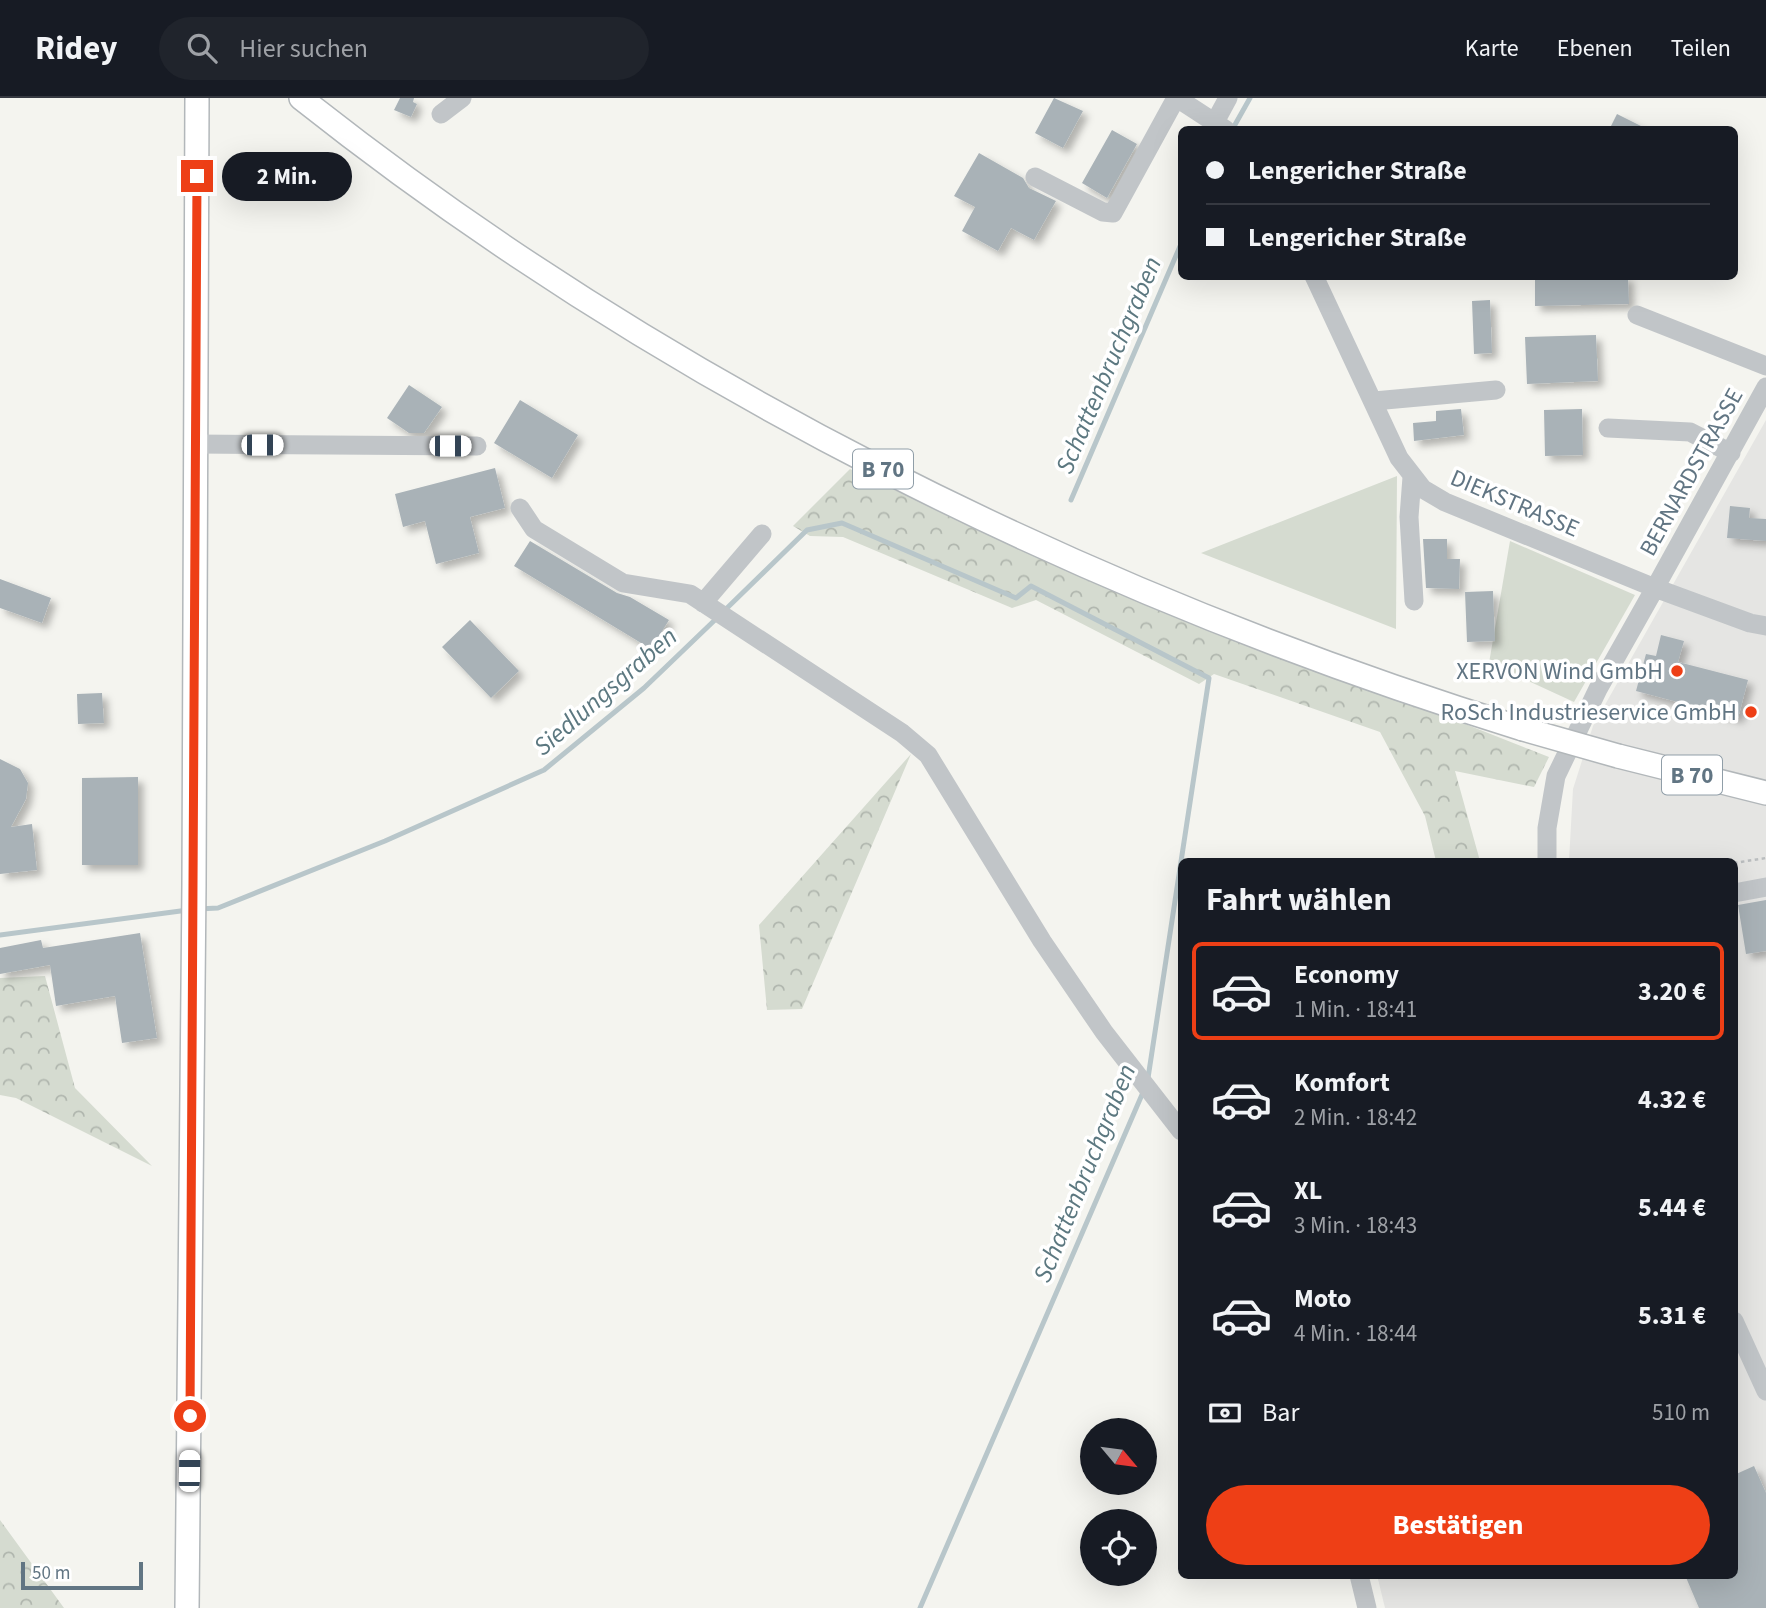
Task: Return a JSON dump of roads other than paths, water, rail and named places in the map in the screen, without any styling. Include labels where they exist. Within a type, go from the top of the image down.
[{"type":"main road","points":[[187,1608],[194,885],[197,98]]},
{"type":"main road","name":"B 70","points":[[301,98],[361,145],[583,297],[759,404],[904,480],[1080,564],[1261,640],[1438,703],[1618,756],[1766,793]]},
{"type":"street","points":[[441,114],[462,98]]},
{"type":"street","points":[[1035,177],[1103,212],[1113,213],[1176,98],[1222,126],[1228,98]]},
{"type":"street","name":"DIEKSTRASSE","points":[[1316,280],[1399,458],[1423,489],[1445,502],[1655,588]]},
{"type":"street","points":[[1637,315],[1766,366]]},
{"type":"street","name":"BERNARDSTRASSE","points":[[1766,387],[1655,588],[1737,619],[1766,626]]},
{"type":"street","points":[[1374,401],[1496,390]]},
{"type":"street","points":[[1608,428],[1690,432],[1731,453]]},
{"type":"street","points":[[195,444],[477,446]]},
{"type":"street","points":[[1412,477],[1409,517],[1414,601]]},
{"type":"street","points":[[520,508],[534,529],[623,583],[691,594],[902,733],[928,755],[1042,941],[1152,1096],[1178,1127]]},
{"type":"street","points":[[712,609],[762,534]]},
{"type":"street","points":[[1548,858],[1547,828],[1556,776],[1598,689],[1655,588]]},
{"type":"street","points":[[1738,892],[1766,887]]},
{"type":"street","points":[[1738,1329],[1764,1383]]},
{"type":"street","points":[[1360,1579],[1367,1608]]},
{"type":"waterway","name":"Schattenbruchgraben","points":[[1234,126],[1250,98]]},
{"type":"waterway","name":"Schattenbruchgraben","points":[[1071,500],[1178,251]]},
{"type":"waterway","name":"Schattenbruchgraben","points":[[725,610],[807,530],[842,523],[1016,598],[1031,586],[1209,678],[1182,858]]},
{"type":"waterway","name":"Siedlungsgraben","points":[[198,909],[218,908],[385,841],[544,770],[644,688],[718,617]]},
{"type":"waterway","name":"Schattenbruchgraben","points":[[1148,1078],[1178,881]]},
{"type":"waterway","name":"Siedlungsgraben","points":[[0,935],[188,910]]},
{"type":"waterway","name":"Schattenbruchgraben","points":[[920,1608],[1144,1090]]},
{"type":"place","name":"XERVON Wind GmbH","points":[[1677,671]]},
{"type":"place","name":"RoSch Industrieservice GmbH","points":[[1751,712]]}]
